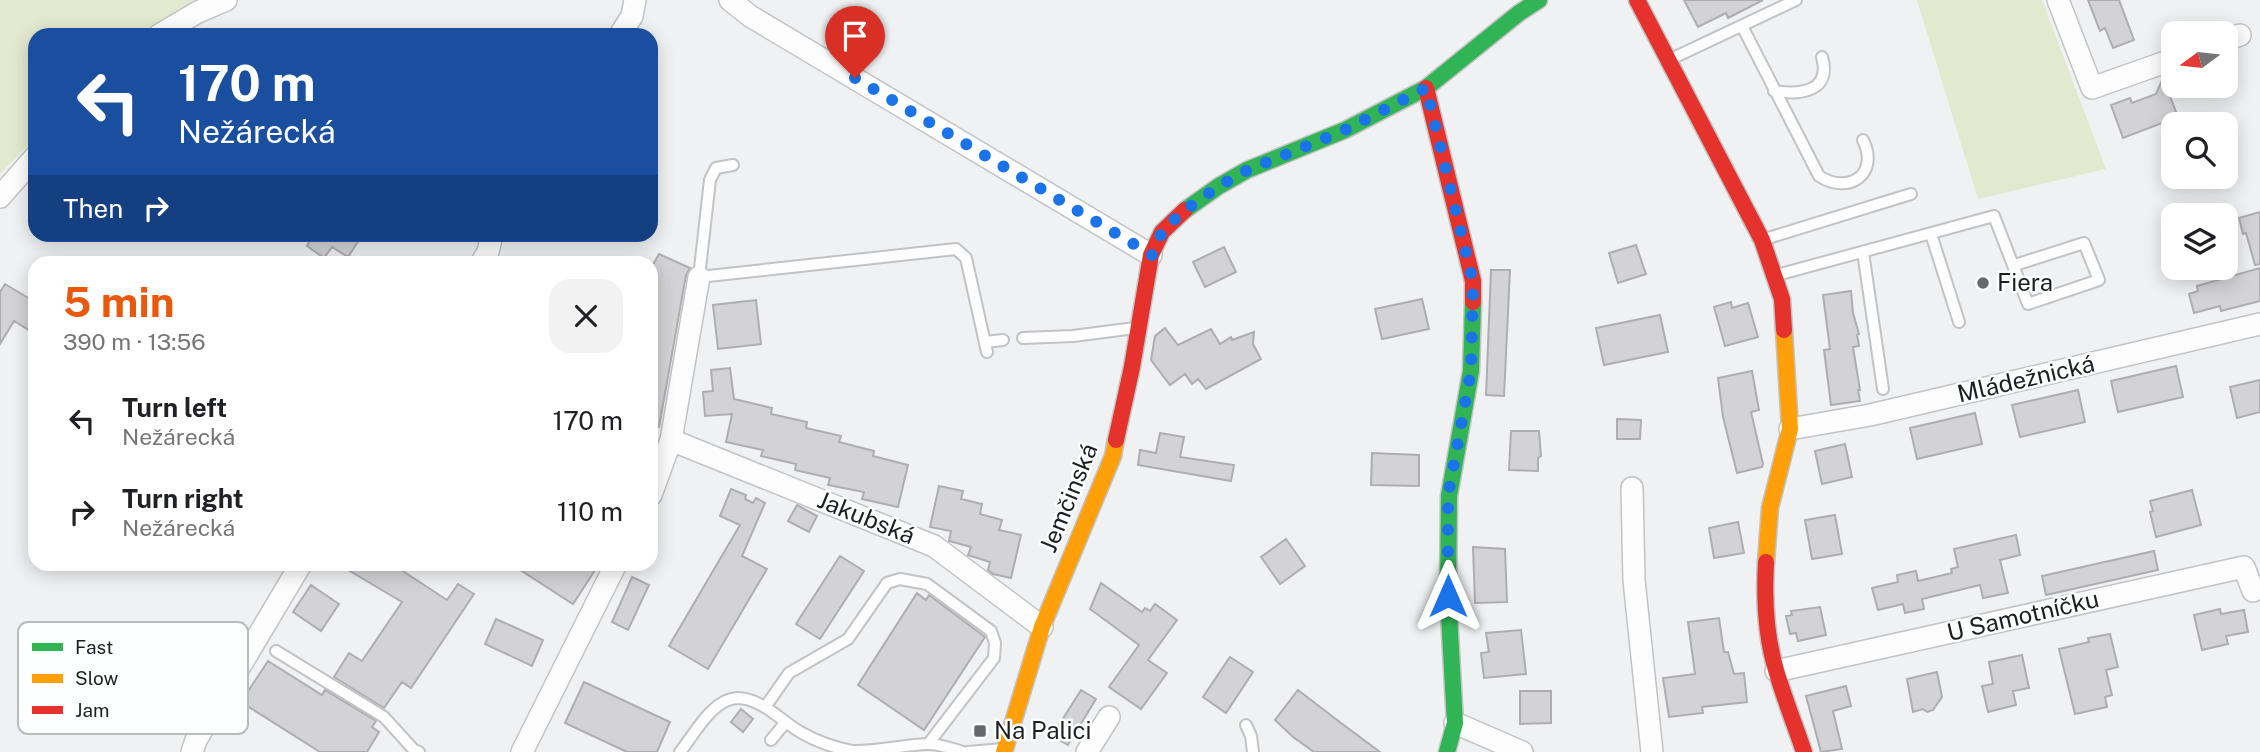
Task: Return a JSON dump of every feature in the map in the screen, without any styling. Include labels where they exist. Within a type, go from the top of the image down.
[{"type":"street","points":[[171,28],[226,0]]},
{"type":"street","points":[[730,0],[750,16],[1152,255]]},
{"type":"street","name":"Jemčinská","points":[[1005,751],[1042,627],[1112,456],[1132,367],[1152,255],[1162,232],[1181,213],[1219,186],[1248,170],[1345,130],[1426,88],[1539,0]]},
{"type":"street","points":[[1637,0],[1762,240],[1782,299],[1790,429],[1770,508],[1765,580],[1771,650],[1804,752]]},
{"type":"street","points":[[2059,0],[2092,88],[2161,64]]},
{"type":"street","points":[[624,28],[639,1]]},
{"type":"street","points":[[1426,88],[1473,282],[1471,371],[1448,496],[1448,596],[1455,723],[1447,752]]},
{"type":"street","points":[[0,197],[28,166]]},
{"type":"street","points":[[658,476],[671,440],[699,277]]},
{"type":"street","name":"Mládežnická","points":[[1790,429],[1870,415],[2260,324]]},
{"type":"street","name":"Jakubská","points":[[671,440],[934,545],[1042,627]]},
{"type":"street","points":[[1632,488],[1634,580],[1652,752]]},
{"type":"street","name":"U Samotníčku","points":[[1776,671],[2244,567],[2253,591]]},
{"type":"street","points":[[248,653],[297,571]]},
{"type":"street","points":[[522,752],[612,571]]},
{"type":"street","points":[[1087,752],[1109,718]]},
{"type":"street","points":[[1455,723],[1522,752]]},
{"type":"street","points":[[191,752],[200,734]]},
{"type":"lane","points":[[1669,60],[1796,0]]},
{"type":"lane","points":[[1742,26],[1819,176],[1829,183],[1838,184],[1862,175],[1869,166],[1869,155],[1863,140]]},
{"type":"lane","points":[[1774,91],[1795,93],[1816,87],[1823,79],[1825,68],[1822,57]]},
{"type":"lane","points":[[733,165],[716,168],[710,180],[699,277],[956,249],[966,258],[986,347],[1003,340]]},
{"type":"lane","points":[[1762,240],[1911,194]]},
{"type":"lane","points":[[1774,276],[1994,216],[2028,304],[2099,280],[2084,243],[2015,265]]},
{"type":"lane","points":[[1931,234],[1959,322]]},
{"type":"lane","points":[[1863,252],[1883,389]]},
{"type":"lane","points":[[1023,338],[1073,336],[1138,328]]},
{"type":"lane","points":[[766,706],[789,673],[848,639],[887,583],[900,579],[927,584],[991,631],[995,643],[993,658],[929,743]]},
{"type":"lane","points":[[276,651],[384,717],[413,751]]},
{"type":"lane","points":[[680,752],[713,710],[737,698],[766,706],[785,723],[805,735],[854,752],[876,752],[929,743],[965,752],[1005,751]]},
{"type":"lane","points":[[771,740],[785,723]]},
{"type":"lane","points":[[1246,725],[1253,752]]},
{"type":"green space","points":[[0,0],[195,0],[160,28],[28,28],[28,145],[0,174]]},
{"type":"green space","points":[[1917,0],[2042,0],[2106,169],[1978,199]]},
{"type":"building","points":[[1684,0],[1763,0],[1728,18],[1726,13],[1698,27]]},
{"type":"building","points":[[2088,0],[2119,0],[2134,40],[2113,48],[2105,28],[2100,31]]},
{"type":"building","points":[[2161,83],[2161,98],[2171,98],[2176,112],[2161,112],[2161,123],[2123,138],[2111,105],[2130,98],[2132,103],[2156,94]]},
{"type":"building","points":[[2260,212],[2260,264],[2255,265],[2239,218]]},
{"type":"building","points":[[309,242],[358,242],[349,256],[332,247],[325,256],[321,256],[307,246]]},
{"type":"building","points":[[1636,245],[1646,274],[1618,283],[1609,253]]},
{"type":"building","points":[[1224,247],[1236,272],[1205,287],[1193,262]]},
{"type":"building","points":[[659,254],[690,268],[686,275],[659,427],[658,427]]},
{"type":"building","points":[[2260,268],[2260,301],[2221,311],[2220,306],[2194,313],[2189,294],[2198,291],[2197,286],[2218,280],[2238,280],[2238,274]]},
{"type":"building","points":[[1491,270],[1510,270],[1504,396],[1486,395]]},
{"type":"building","points":[[5,284],[28,298],[28,330],[14,321],[0,344],[0,292]]},
{"type":"building","points":[[1851,291],[1859,334],[1859,346],[1853,347],[1860,401],[1831,405],[1824,350],[1830,349],[1823,295]]},
{"type":"building","points":[[1422,299],[1429,329],[1382,339],[1375,309]]},
{"type":"building","points":[[756,300],[761,344],[718,349],[713,305]]},
{"type":"building","points":[[1731,302],[1732,308],[1748,303],[1758,337],[1725,346],[1714,307]]},
{"type":"building","points":[[1660,315],[1668,352],[1604,365],[1596,328]]},
{"type":"building","points":[[1165,328],[1178,345],[1211,329],[1220,344],[1231,337],[1232,340],[1254,332],[1253,344],[1261,359],[1206,389],[1198,379],[1192,384],[1185,374],[1170,385],[1151,360],[1155,336]]},
{"type":"building","points":[[2176,366],[2183,397],[2118,412],[2111,381]]},
{"type":"building","points":[[730,368],[734,399],[772,408],[771,414],[807,422],[806,428],[841,436],[839,442],[874,451],[873,456],[908,465],[898,507],[862,499],[864,492],[828,485],[830,478],[795,470],[796,464],[761,456],[763,450],[726,442],[732,414],[705,416],[703,392],[713,391],[711,370]]},
{"type":"building","points":[[1752,371],[1759,410],[1751,412],[1763,464],[1762,467],[1737,473],[1723,417],[1718,378]]},
{"type":"building","points":[[2260,380],[2260,412],[2237,418],[2230,387]]},
{"type":"building","points":[[2078,390],[2085,422],[2020,437],[2012,405]]},
{"type":"building","points":[[1975,413],[1982,444],[1917,459],[1910,428]]},
{"type":"building","points":[[1617,419],[1641,420],[1640,439],[1617,439]]},
{"type":"building","points":[[1511,431],[1539,431],[1541,456],[1538,458],[1538,471],[1509,470]]},
{"type":"building","points":[[1160,433],[1184,437],[1180,457],[1234,465],[1231,481],[1138,465],[1140,450],[1156,453]]},
{"type":"building","points":[[1845,444],[1852,477],[1822,484],[1815,451]]},
{"type":"building","points":[[1372,453],[1419,455],[1419,486],[1371,485]]},
{"type":"building","points":[[939,486],[963,491],[961,499],[982,504],[980,514],[1002,520],[999,530],[1021,535],[1011,578],[993,574],[988,570],[990,562],[968,555],[971,547],[949,541],[951,531],[930,527]]},
{"type":"building","points":[[731,489],[746,495],[745,499],[753,503],[756,498],[765,503],[742,556],[767,569],[708,669],[669,646],[740,525],[720,516]]},
{"type":"building","points":[[2192,490],[2201,525],[2156,537],[2150,501]]},
{"type":"building","points":[[797,505],[817,516],[809,532],[788,521]]},
{"type":"building","points":[[1835,515],[1842,554],[1812,559],[1805,520]]},
{"type":"building","points":[[1738,522],[1744,553],[1714,558],[1709,528]]},
{"type":"building","points":[[2016,535],[2020,555],[2000,560],[2008,593],[1983,598],[1980,585],[1922,599],[1924,609],[1905,613],[1903,604],[1878,610],[1872,588],[1898,582],[1897,575],[1916,571],[1918,581],[1952,573],[1951,569],[1958,567],[1954,549]]},
{"type":"building","points":[[1286,539],[1305,566],[1280,584],[1261,557]]},
{"type":"building","points":[[1473,547],[1505,549],[1507,602],[1475,603]]},
{"type":"building","points":[[2154,551],[2158,570],[2046,595],[2042,576]]},
{"type":"building","points":[[840,556],[864,571],[820,639],[796,624]]},
{"type":"building","points":[[350,571],[403,571],[447,600],[458,584],[474,594],[411,688],[402,682],[384,708],[334,677],[349,653],[362,661],[402,602]]},
{"type":"building","points":[[522,571],[594,571],[573,604]]},
{"type":"building","points":[[632,577],[649,585],[628,630],[612,622]]},
{"type":"building","points":[[1101,583],[1142,612],[1145,608],[1150,611],[1155,604],[1177,620],[1148,660],[1167,673],[1141,709],[1109,687],[1139,645],[1090,609]]},
{"type":"building","points":[[311,585],[339,604],[321,631],[293,612]]},
{"type":"building","points":[[917,593],[926,600],[929,595],[985,637],[924,730],[858,685]]},
{"type":"building","points":[[1820,607],[1826,635],[1798,641],[1796,633],[1790,634],[1786,616],[1792,615],[1791,611]]},
{"type":"building","points":[[2220,609],[2221,614],[2244,610],[2248,632],[2226,636],[2228,644],[2202,650],[2194,615]]},
{"type":"building","points":[[1719,618],[1724,652],[1728,652],[1734,674],[1744,673],[1747,702],[1702,707],[1703,713],[1669,717],[1663,678],[1695,674],[1688,622]]},
{"type":"building","points":[[496,619],[543,640],[532,666],[485,644]]},
{"type":"building","points":[[1521,630],[1526,674],[1484,678],[1481,653],[1489,652],[1486,633]]},
{"type":"building","points":[[2110,634],[2118,667],[2106,670],[2112,695],[2105,697],[2107,707],[2075,714],[2059,649],[2089,642],[2088,638]]},
{"type":"building","points":[[2022,655],[2029,688],[2013,691],[2016,705],[1988,712],[1982,686],[1993,684],[1989,662]]},
{"type":"building","points":[[1230,657],[1253,672],[1226,713],[1203,697]]},
{"type":"building","points":[[268,661],[322,695],[325,690],[376,721],[372,727],[379,732],[367,752],[320,752],[248,706],[248,691]]},
{"type":"building","points":[[1937,672],[1942,697],[1933,710],[1913,712],[1907,679]]},
{"type":"building","points":[[584,682],[670,722],[657,752],[627,752],[565,723]]},
{"type":"building","points":[[1846,686],[1851,706],[1833,711],[1842,749],[1821,752],[1806,696]]},
{"type":"building","points":[[1081,690],[1096,699],[1068,745],[1052,736]]},
{"type":"building","points":[[1298,690],[1380,752],[1314,752],[1293,737],[1275,720]]},
{"type":"building","points":[[1520,691],[1551,691],[1551,723],[1520,724]]},
{"type":"building","points":[[741,709],[753,719],[743,732],[731,722]]},
{"type":"traffic: fast","points":[[1185,210],[1247,170],[1345,130],[1426,88],[1539,0]]},
{"type":"traffic: fast","points":[[1447,752],[1455,723],[1448,596],[1449,496],[1471,371],[1473,302]]},
{"type":"traffic: slow","points":[[1766,562],[1770,508],[1790,429],[1784,330]]},
{"type":"traffic: slow","points":[[1004,752],[1042,627],[1113,456],[1116,440]]},
{"type":"traffic: jam","points":[[1637,0],[1762,240],[1782,299],[1784,330]]},
{"type":"traffic: jam","points":[[1426,88],[1473,281],[1473,302]]},
{"type":"traffic: jam","points":[[1116,440],[1132,367],[1151,255],[1162,232],[1185,210]]},
{"type":"traffic: jam","points":[[1766,562],[1770,644],[1779,680],[1804,752]]},
{"type":"place","name":"Fiera","points":[[1983,283]]},
{"type":"place","name":"Na Palici","points":[[980,731]]},
{"type":"route","points":[[855,78],[1152,255],[1162,232],[1181,213],[1219,186],[1248,170],[1345,130],[1426,88],[1473,282],[1471,371],[1448,496],[1448,596]]}]
